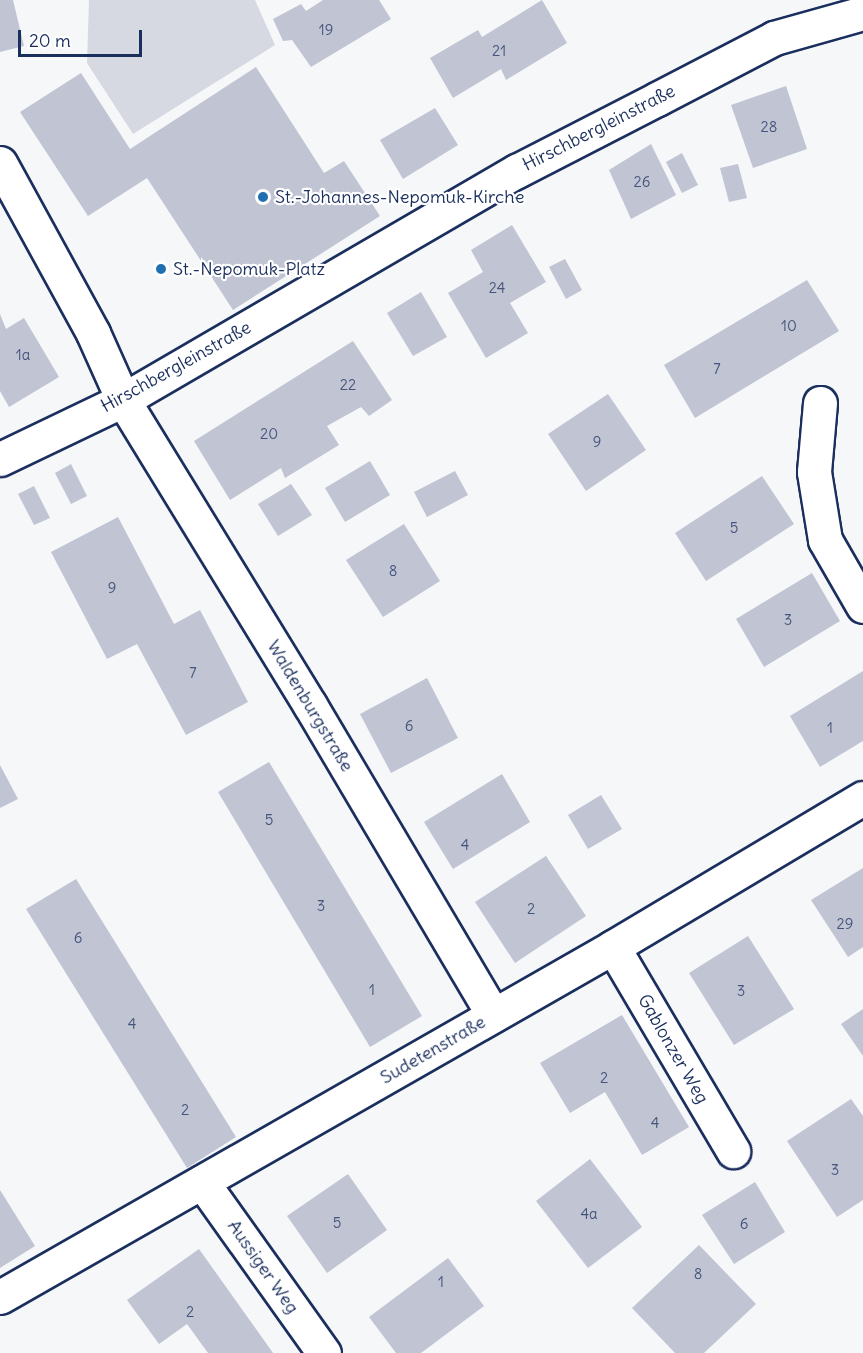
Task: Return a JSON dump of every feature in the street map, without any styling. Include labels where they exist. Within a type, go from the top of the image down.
[{"type":"street","name":"Hirschbergleinstraße","points":[[0,459],[123,400],[526,166],[774,38],[863,13]]},
{"type":"street","points":[[0,163],[93,333],[123,400]]},
{"type":"street","name":"Waldenburgstraße","points":[[123,400],[310,705],[493,1016]]},
{"type":"street","points":[[820,403],[814,472],[825,540],[863,606]]},
{"type":"street","name":"Sudetenstraße","points":[[0,1297],[614,947],[863,798]]},
{"type":"street","name":"Gablonzer Weg","points":[[614,947],[733,1151]]},
{"type":"street","name":"Aussiger Weg","points":[[202,1182],[324,1353]]},
{"type":"shaded area","points":[[89,0],[255,0],[275,45],[133,134],[87,63]]},
{"type":"building","points":[[0,0],[13,0],[24,46],[0,52]]},
{"type":"building","points":[[323,0],[379,0],[391,19],[311,67],[292,40],[283,41],[273,19],[301,4],[306,11]]},
{"type":"building","points":[[542,0],[567,43],[506,80],[501,69],[453,98],[430,58],[478,30],[482,37]]},
{"type":"building","name":"St.-Johannes-Nepomuk-Kirche","points":[[256,67],[324,173],[344,161],[380,216],[233,310],[147,178],[88,216],[20,112],[81,73],[130,149]]},
{"type":"building","points":[[786,86],[807,149],[753,168],[731,105]]},
{"type":"building","points":[[435,108],[458,145],[403,179],[380,140]]},
{"type":"building","points":[[651,144],[676,195],[631,219],[609,170]]},
{"type":"building","points":[[682,153],[698,185],[682,193],[666,162]]},
{"type":"building","points":[[738,164],[747,198],[729,202],[720,168]]},
{"type":"building","points":[[512,225],[546,282],[510,303],[528,333],[486,358],[448,293],[483,272],[471,250]]},
{"type":"building","points":[[565,259],[582,290],[566,299],[549,267]]},
{"type":"building","points":[[807,280],[839,331],[695,418],[664,365]]},
{"type":"building","points":[[421,292],[447,337],[413,356],[387,313]]},
{"type":"building","points":[[0,314],[6,329],[24,318],[59,377],[9,407],[0,391]]},
{"type":"building","points":[[353,341],[392,400],[369,416],[361,407],[327,426],[339,445],[285,478],[281,468],[230,500],[194,441]]},
{"type":"building","points":[[608,394],[646,450],[586,491],[548,434]]},
{"type":"building","points":[[370,461],[390,495],[345,522],[325,488]]},
{"type":"building","points":[[71,464],[87,496],[71,504],[55,473]]},
{"type":"building","points":[[455,471],[468,495],[427,517],[414,492]]},
{"type":"building","points":[[762,476],[794,524],[706,581],[675,533]]},
{"type":"building","points":[[291,484],[312,515],[278,536],[258,504]]},
{"type":"building","points":[[34,486],[50,518],[34,525],[18,494]]},
{"type":"building","points":[[118,517],[174,624],[200,610],[248,702],[186,735],[137,644],[107,659],[51,552]]},
{"type":"building","points":[[404,524],[440,581],[383,617],[346,560]]},
{"type":"building","points":[[812,573],[840,621],[764,667],[736,619]]},
{"type":"building","points":[[863,671],[863,741],[820,767],[790,716]]},
{"type":"building","points":[[427,678],[458,738],[391,773],[360,714]]},
{"type":"building","points":[[269,762],[422,1016],[370,1047],[218,792]]},
{"type":"building","points":[[0,765],[18,799],[0,808]]},
{"type":"building","points":[[502,774],[530,822],[453,869],[424,822]]},
{"type":"building","points":[[601,795],[622,829],[588,849],[568,815]]},
{"type":"building","points":[[546,856],[586,916],[515,963],[475,902]]},
{"type":"building","points":[[863,868],[863,947],[848,957],[811,900]]},
{"type":"building","points":[[76,879],[236,1137],[187,1168],[26,909]]},
{"type":"building","points":[[748,936],[794,1009],[734,1045],[689,973]]},
{"type":"building","points":[[863,1009],[863,1056],[841,1024]]},
{"type":"building","points":[[622,1015],[689,1127],[642,1155],[605,1092],[570,1113],[540,1063]]},
{"type":"building","points":[[851,1099],[863,1116],[863,1200],[837,1217],[787,1141]]},
{"type":"building","points":[[590,1159],[642,1227],[588,1268],[536,1201]]},
{"type":"building","points":[[348,1174],[387,1230],[327,1273],[287,1216]]},
{"type":"building","points":[[755,1182],[785,1232],[734,1264],[702,1215]]},
{"type":"building","points":[[0,1190],[35,1246],[0,1268]]},
{"type":"building","points":[[699,1245],[756,1304],[704,1353],[675,1353],[632,1308]]},
{"type":"building","points":[[199,1249],[273,1353],[208,1353],[187,1324],[159,1344],[127,1300]]},
{"type":"building","points":[[448,1258],[484,1306],[421,1353],[396,1353],[369,1317]]},
{"type":"place","name":"St.-Johannes-Nepomuk-Kirche","points":[[263,197]]},
{"type":"place","name":"St.-Nepomuk-Platz","points":[[161,269]]}]
